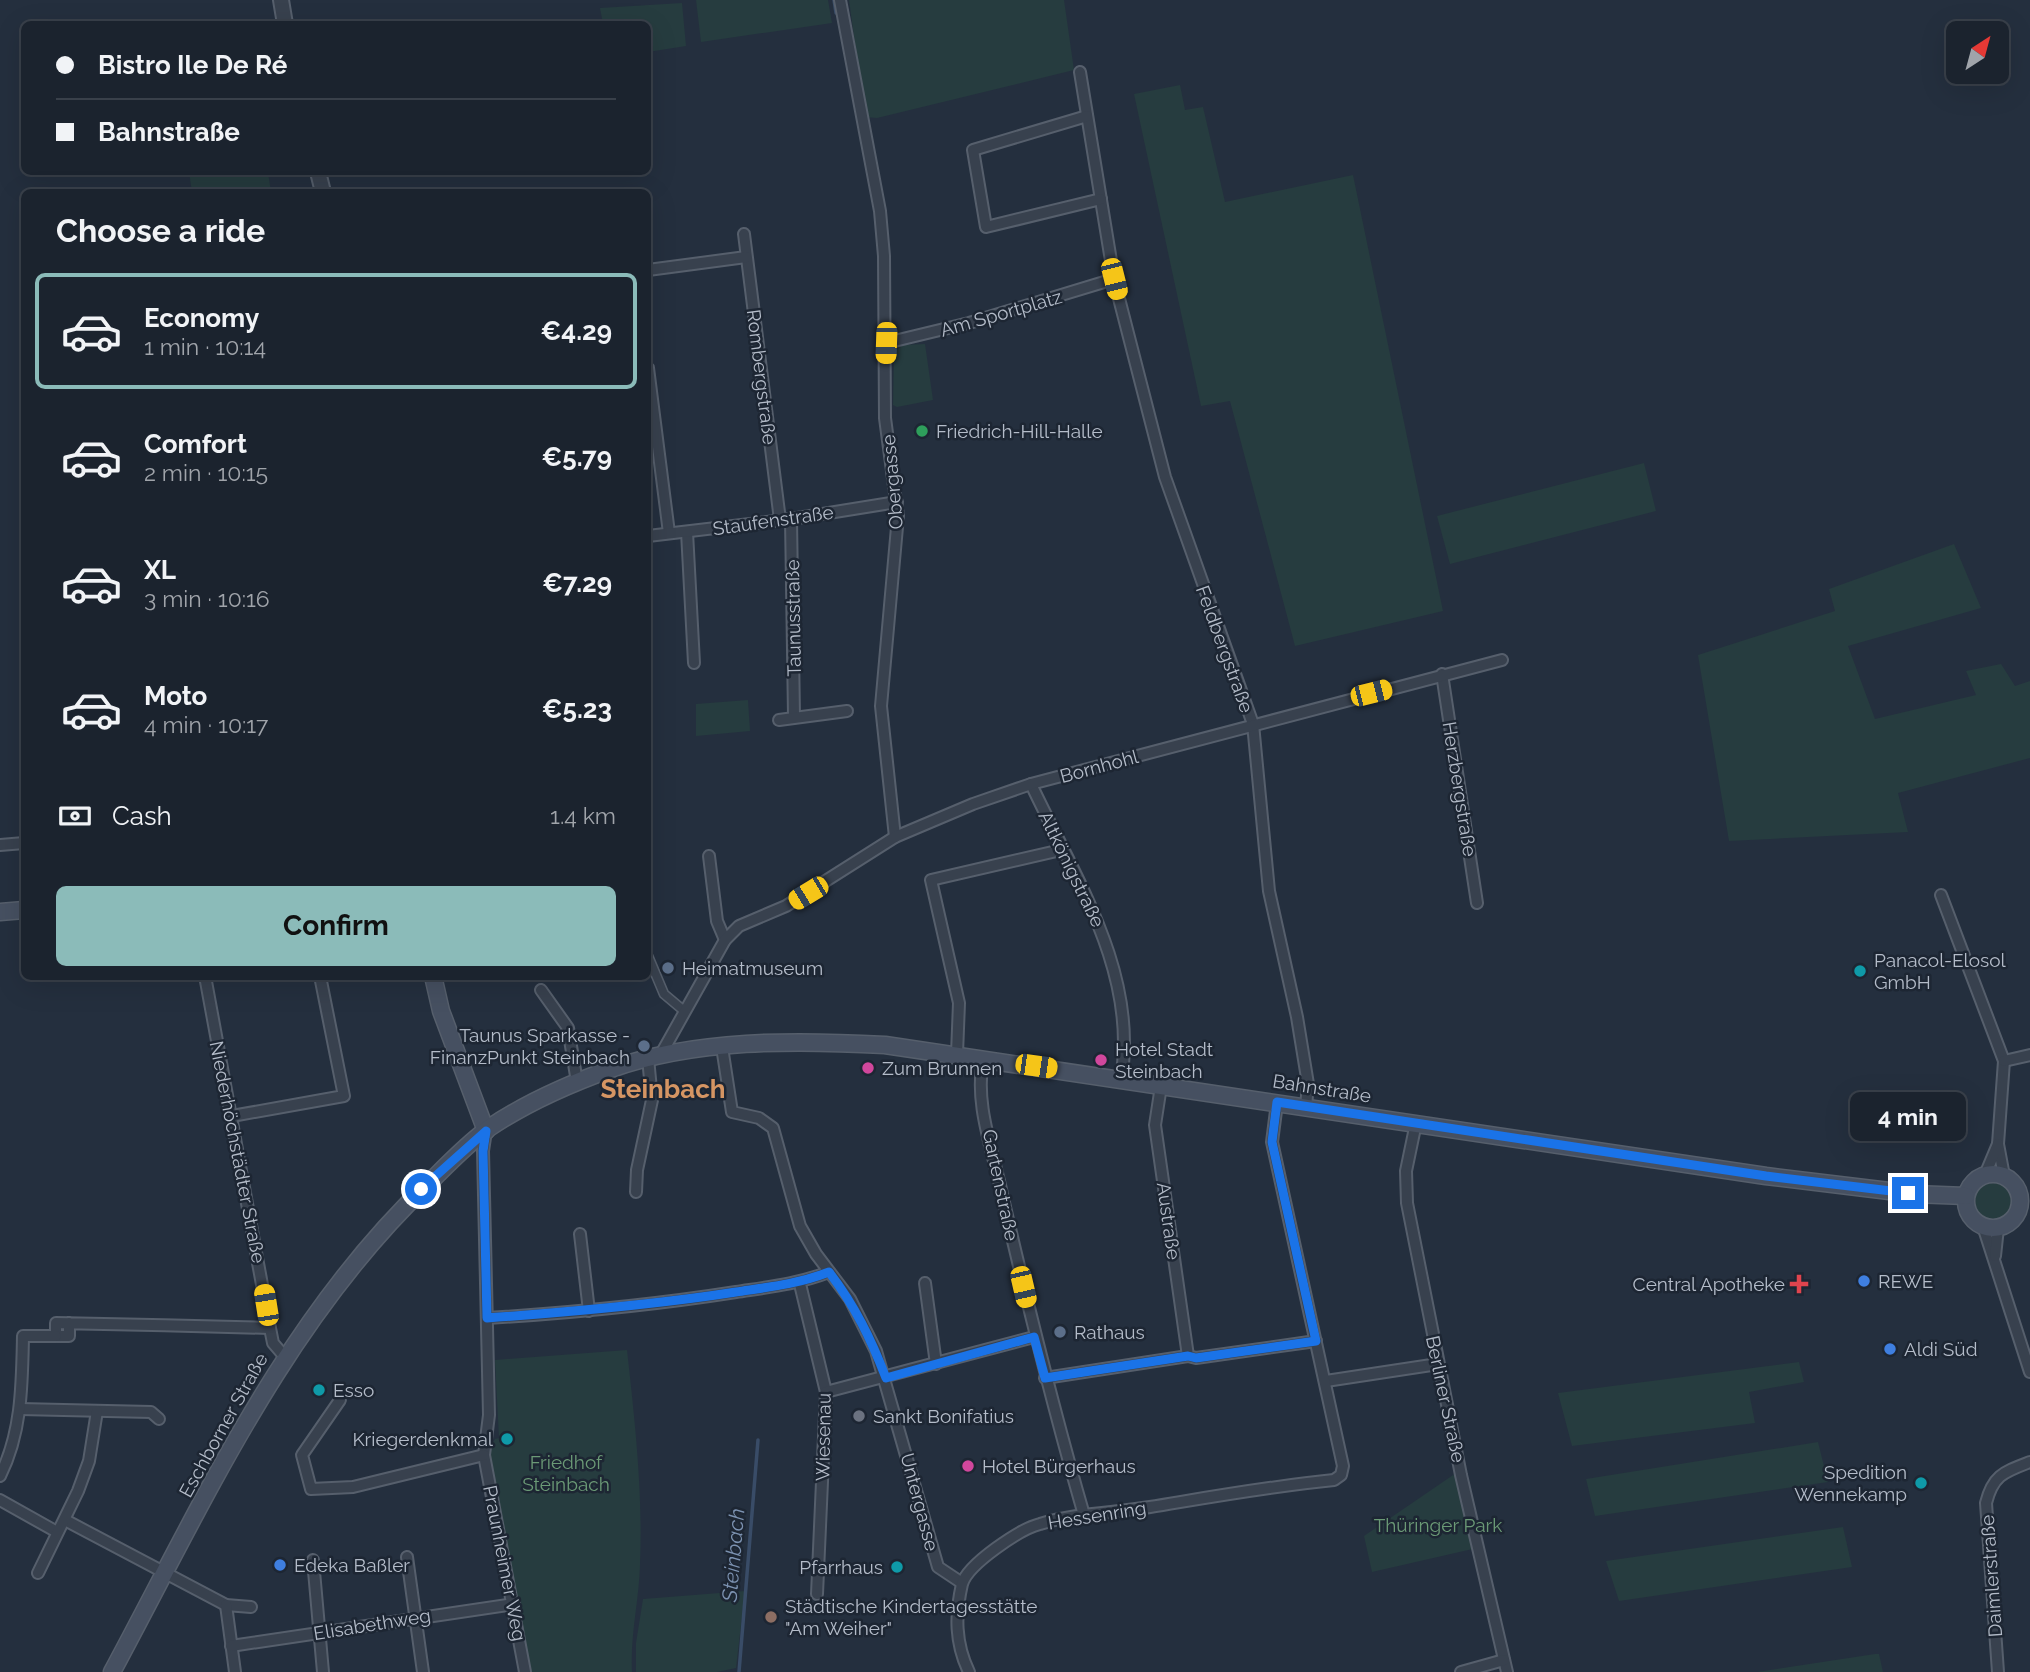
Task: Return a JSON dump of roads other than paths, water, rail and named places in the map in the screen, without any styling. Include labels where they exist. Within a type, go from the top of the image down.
[{"type":"main road","points":[[0,912],[21,910]]},
{"type":"main road","points":[[434,980],[442,1010],[486,1131]]},
{"type":"main road","name":"Bahnstraße","points":[[722,1047],[852,1043],[957,1054],[1766,1176],[1914,1194],[1928,1201],[1967,1203]]},
{"type":"main road","name":"Eschborner Straße","points":[[112,1672],[256,1403],[285,1357],[384,1229],[486,1131],[530,1104],[577,1082],[654,1057],[722,1047]]},
{"type":"main road","points":[[1985,1175],[2004,1176],[2025,1199],[2023,1214],[1991,1227],[1976,1223],[1967,1203],[1970,1186],[1985,1175]]},
{"type":"street","points":[[281,0],[284,21]]},
{"type":"street","name":"Obergasse","points":[[840,0],[880,211],[886,343],[885,418],[897,502],[898,532],[881,675],[881,706],[895,837]]},
{"type":"street","name":"Feldbergstraße","points":[[1080,72],[1114,279],[1165,477],[1253,724],[1269,891],[1297,1017],[1308,1084],[1306,1107]]},
{"type":"street","points":[[1087,116],[973,150],[986,227],[1101,199]]},
{"type":"street","name":"Rombergstraße","points":[[744,234],[785,520]]},
{"type":"street","points":[[651,270],[747,257]]},
{"type":"street","name":"Am Sportplatz","points":[[886,343],[969,323],[1114,279]]},
{"type":"street","points":[[651,392],[669,533]]},
{"type":"street","name":"Staufenstraße","points":[[651,536],[785,520],[897,502]]},
{"type":"street","name":"Taunusstraße","points":[[785,520],[794,716]]},
{"type":"street","points":[[687,532],[694,663]]},
{"type":"street","name":"Bornhohl","points":[[654,1057],[725,940],[739,926],[786,906],[895,837],[973,804],[1031,784],[1502,660]]},
{"type":"street","name":"Herzbergstraße","points":[[1443,674],[1477,903]]},
{"type":"street","points":[[779,720],[847,710]]},
{"type":"street","name":"Altkönigstraße","points":[[1031,784],[1107,945],[1126,1049],[1121,1079]]},
{"type":"street","points":[[0,845],[21,843]]},
{"type":"street","points":[[957,1054],[959,1003],[931,880],[1061,850]]},
{"type":"street","points":[[709,856],[717,921],[725,940]]},
{"type":"street","points":[[1941,895],[2004,1061],[1998,1144],[2004,1176]]},
{"type":"street","points":[[651,963],[664,993],[683,1010]]},
{"type":"street","name":"Niederhöchstädter Straße","points":[[206,980],[273,1343],[285,1357]]},
{"type":"street","points":[[232,1116],[344,1096],[321,980]]},
{"type":"street","points":[[541,990],[568,1028],[577,1082]]},
{"type":"street","name":"Untergasse","points":[[722,1047],[732,1112],[759,1118],[773,1128],[800,1226],[850,1299],[868,1331],[886,1378],[938,1567],[962,1583]]},
{"type":"street","points":[[2004,1061],[2030,1055]]},
{"type":"street","points":[[636,1192],[637,1170],[652,1100],[654,1057]]},
{"type":"street","name":"Gartenstraße","points":[[984,1058],[979,1087],[1034,1337],[1084,1515]]},
{"type":"street","name":"Austraße","points":[[1161,1086],[1155,1125],[1188,1356]]},
{"type":"street","points":[[1277,1102],[1272,1142],[1326,1381],[1438,1364]]},
{"type":"street","name":"Berliner Straße","points":[[1416,1123],[1406,1171],[1408,1203],[1438,1364],[1506,1666]]},
{"type":"street","name":"Praunheimer Weg","points":[[486,1131],[483,1151],[489,1415],[484,1455],[526,1672]]},
{"type":"street","points":[[1985,1175],[1998,1144]]},
{"type":"street","points":[[1991,1227],[1986,1241],[1995,1256],[2030,1372]]},
{"type":"street","points":[[580,1234],[589,1311]]},
{"type":"street","points":[[487,1318],[589,1311],[800,1284],[829,1272]]},
{"type":"street","points":[[925,1283],[936,1364]]},
{"type":"street","name":"Wiesenau","points":[[800,1284],[826,1392],[817,1594]]},
{"type":"street","points":[[0,1476],[9,1457],[20,1409],[23,1336],[56,1336],[56,1323],[270,1328]]},
{"type":"street","points":[[826,1392],[1034,1337]]},
{"type":"street","points":[[1045,1378],[1188,1356],[1196,1358],[1316,1341]]},
{"type":"street","name":"Hessenring","points":[[962,1583],[1013,1535],[1041,1523],[1272,1486],[1334,1480],[1341,1475],[1343,1466],[1326,1381]]},
{"type":"street","points":[[308,1502],[311,1489],[302,1455],[340,1400]]},
{"type":"street","points":[[20,1409],[151,1412],[159,1419]]},
{"type":"street","points":[[38,1573],[65,1520],[89,1461],[97,1411]]},
{"type":"street","points":[[311,1489],[353,1488],[484,1455]]},
{"type":"street","name":"Daimlerstraße","points":[[1998,1672],[1986,1503],[1991,1483],[2006,1471],[2030,1462]]},
{"type":"street","points":[[0,1500],[57,1532]]},
{"type":"street","points":[[65,1520],[226,1605],[251,1607]]},
{"type":"street","points":[[407,1557],[423,1672]]},
{"type":"street","points":[[313,1560],[323,1672]]},
{"type":"street","points":[[962,1583],[957,1634],[968,1672]]},
{"type":"street","name":"Elisabethweg","points":[[232,1646],[514,1604]]},
{"type":"street","points":[[226,1605],[235,1672]]},
{"type":"street","points":[[1461,1672],[1506,1666]]},
{"type":"waterway","points":[[834,0],[836,13]]},
{"type":"waterway","name":"Steinbach","points":[[739,1672],[758,1440]]},
{"type":"place","name":"Friedrich-Hill-Halle","points":[[922,431]]},
{"type":"place","name":"Heimatmuseum","points":[[668,968]]},
{"type":"place","name":"Panacol-Elosol GmbH","points":[[1860,971]]},
{"type":"place","name":"Taunus Sparkasse - FinanzPunkt Steinbach","points":[[644,1046]]},
{"type":"place","name":"Hotel Stadt Steinbach","points":[[1101,1060]]},
{"type":"place","name":"Zum Brunnen","points":[[868,1068]]},
{"type":"place","name":"REWE","points":[[1864,1281]]},
{"type":"place","name":"Central Apotheke","points":[[1799,1284]]},
{"type":"place","name":"Rathaus","points":[[1060,1332]]},
{"type":"place","name":"Aldi Süd","points":[[1890,1349]]},
{"type":"place","name":"Esso","points":[[319,1390]]},
{"type":"place","name":"Sankt Bonifatius","points":[[859,1416]]},
{"type":"place","name":"Kriegerdenkmal","points":[[507,1439]]},
{"type":"place","name":"Hotel Bürgerhaus","points":[[968,1466]]},
{"type":"place","name":"Spedition Wennekamp","points":[[1921,1483]]},
{"type":"place","name":"Edeka Baßler","points":[[280,1565]]},
{"type":"place","name":"Pfarrhaus","points":[[897,1567]]},
{"type":"place","name":"Städtische Kindertagesstätte \"Am Weiher\"","points":[[771,1617]]},
{"type":"district","name":"Steinbach","points":[[663,1089]]},
{"type":"park label","name":"Friedhof Steinbach","points":[[566,1473]]},
{"type":"park label","name":"Thüringer Park","points":[[1438,1525]]}]
